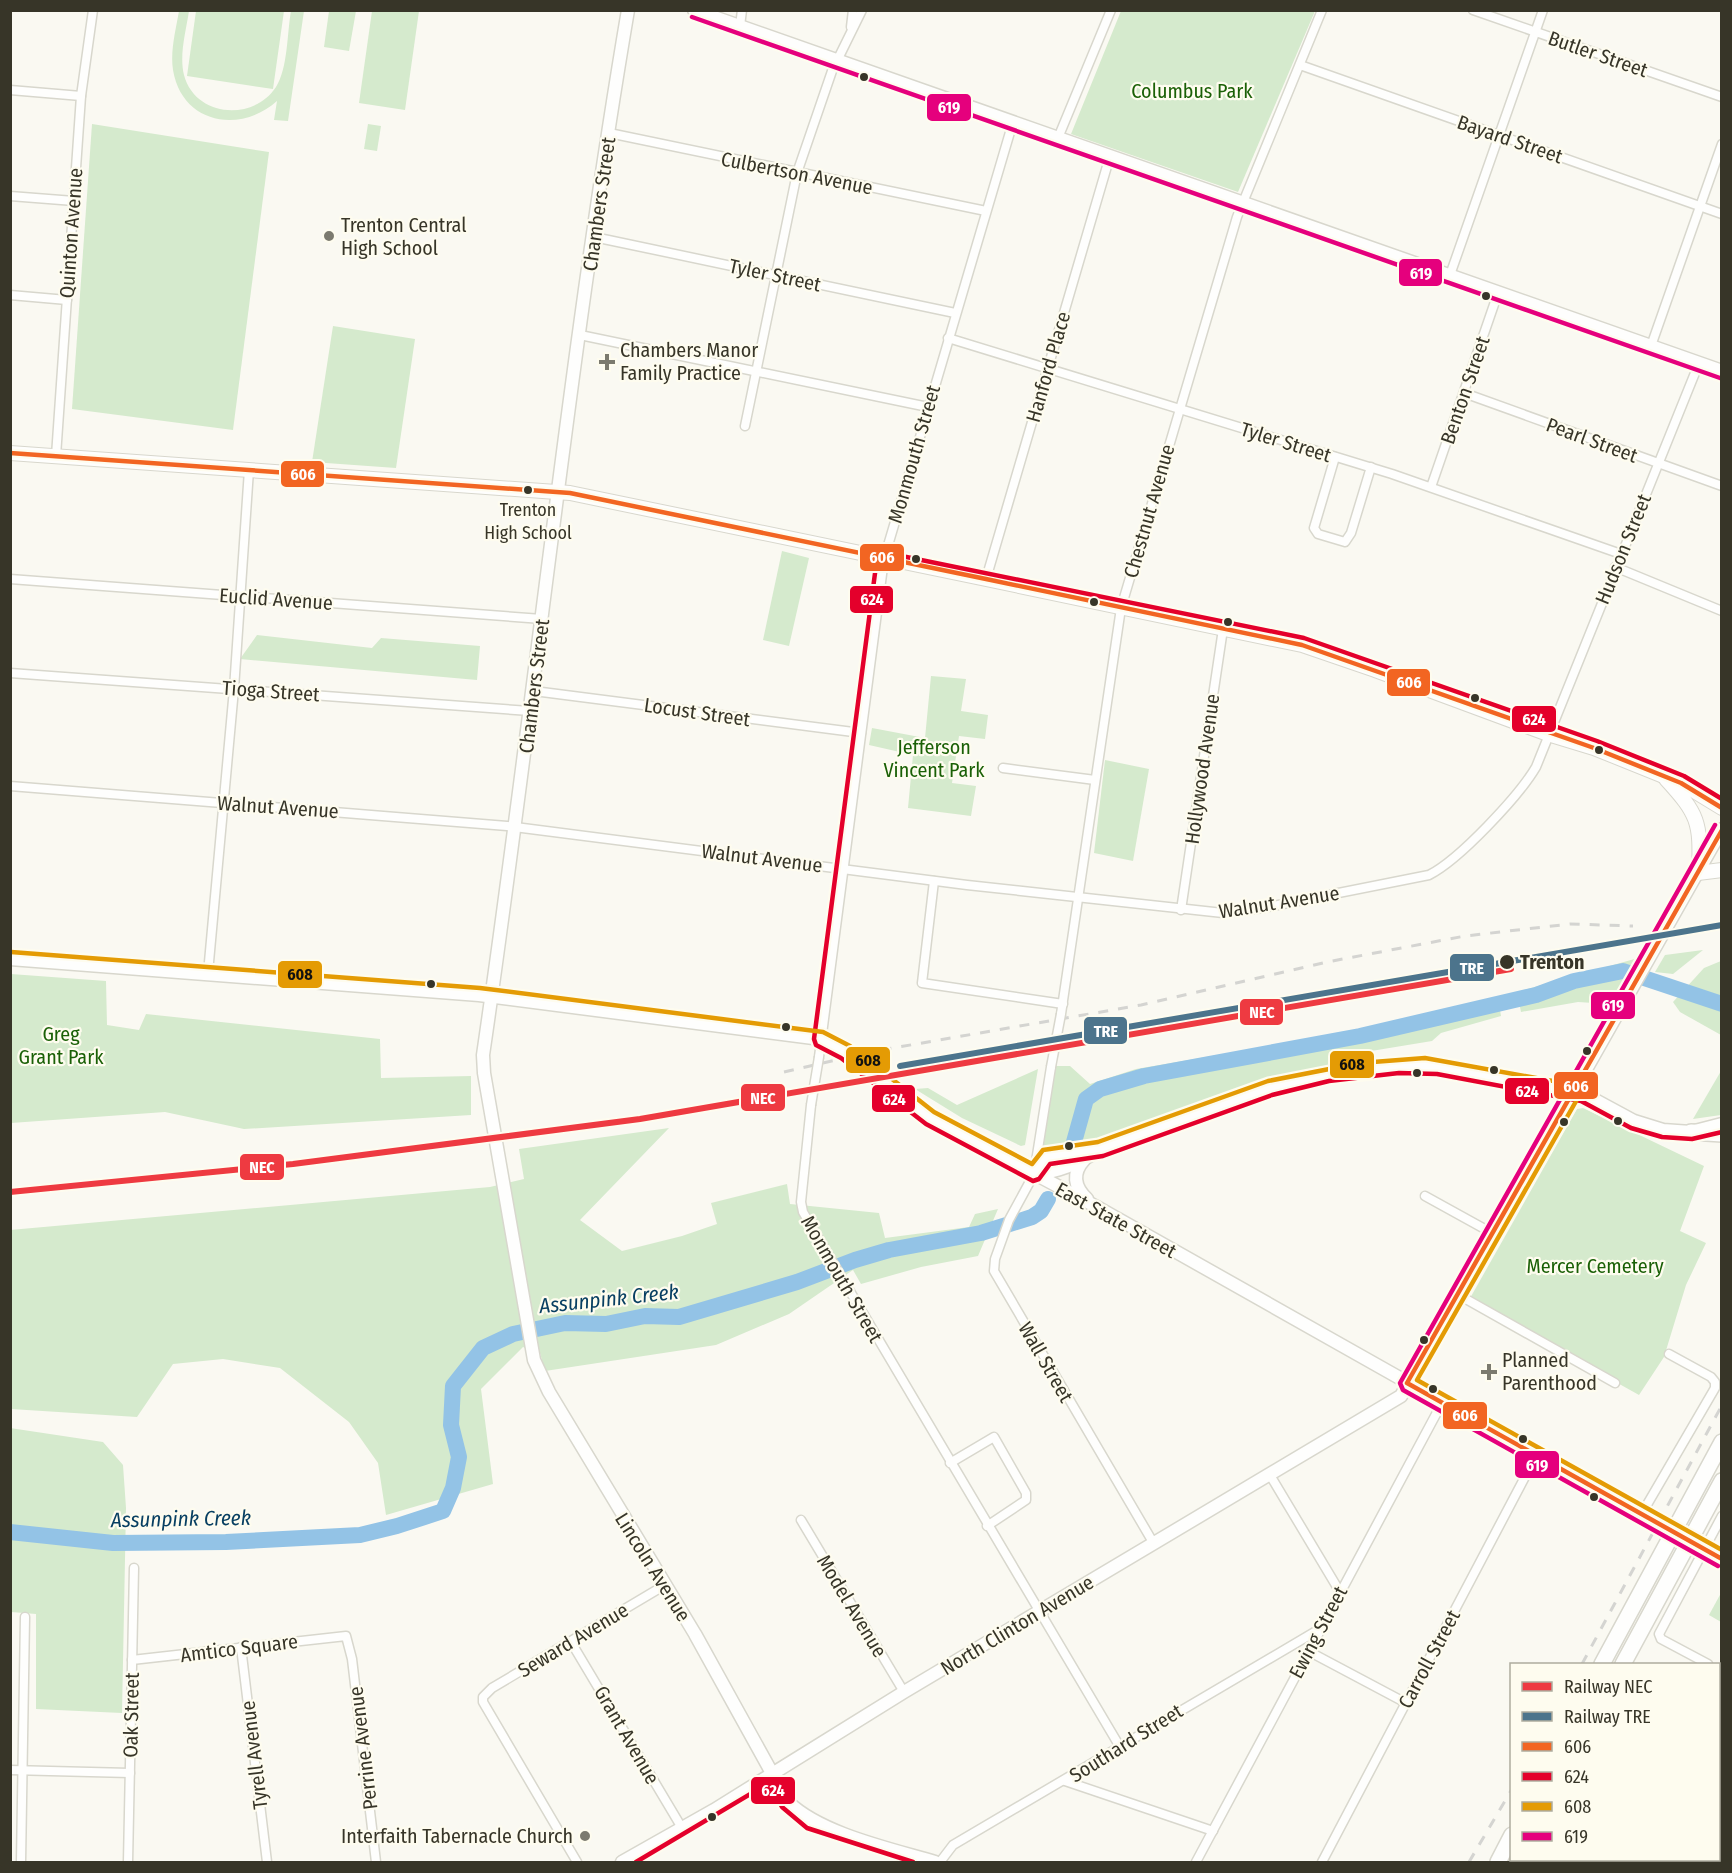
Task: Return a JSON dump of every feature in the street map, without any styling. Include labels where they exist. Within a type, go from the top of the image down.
[{"type":"highway","points":[[1691,1132],[1722,1134]]},
{"type":"highway","points":[[1603,1663],[1722,1442]]},
{"type":"highway","points":[[1624,1663],[1722,1481]]},
{"type":"highway","points":[[1498,1863],[1510,1839]]},
{"type":"main road","points":[[10,453],[557,492],[986,579],[1320,651],[1548,734],[1594,748],[1700,793],[1722,808]]},
{"type":"main road","points":[[1665,777],[1686,801],[1697,820],[1700,836],[1698,871],[1722,870]]},
{"type":"street","name":"Quinton Avenue","points":[[56,456],[81,96],[93,10]]},
{"type":"street","name":"Chambers Street","points":[[534,1360],[484,1073],[483,1055],[534,691],[557,492],[628,10]]},
{"type":"street","points":[[694,10],[1722,371]]},
{"type":"street","points":[[740,26],[742,10]]},
{"type":"street","points":[[849,36],[853,10]]},
{"type":"street","points":[[745,426],[797,173],[832,72],[862,10]]},
{"type":"street","points":[[1058,138],[1111,10]]},
{"type":"street","name":"Chestnut Avenue","points":[[1034,1174],[1063,1004],[1121,608],[1242,202],[1322,10]]},
{"type":"street","name":"Butler Street","points":[[1473,10],[1722,97]]},
{"type":"street","points":[[1450,275],[1543,10]]},
{"type":"street","name":"Bayard Street","points":[[1300,65],[1722,213]]},
{"type":"street","points":[[10,90],[81,96]]},
{"type":"street","name":"Monmouth Street","points":[[1013,123],[884,559],[811,1105],[801,1202],[803,1212],[846,1286],[1120,1747]]},
{"type":"street","name":"Culbertson Avenue","points":[[609,133],[986,211]]},
{"type":"street","points":[[1651,346],[1722,144]]},
{"type":"street","name":"Hanford Place","points":[[986,579],[1110,156]]},
{"type":"street","points":[[10,196],[74,201]]},
{"type":"street","name":"Tyler Street","points":[[594,237],[956,313]]},
{"type":"street","name":"Benton Street","points":[[1431,487],[1498,293]]},
{"type":"street","points":[[10,296],[67,300]]},
{"type":"street","points":[[580,335],[928,407]]},
{"type":"street","name":"Tyler Street","points":[[948,338],[1371,467],[1621,554]]},
{"type":"street","name":"Hudson Street","points":[[1548,734],[1699,363]]},
{"type":"street","name":"Pearl Street","points":[[1464,393],[1722,486]]},
{"type":"street","points":[[1335,457],[1314,528],[1318,534],[1345,542],[1351,533],[1371,467]]},
{"type":"street","points":[[208,973],[234,689],[249,470]]},
{"type":"street","points":[[1615,567],[1722,611]]},
{"type":"street","name":"Euclid Avenue","points":[[10,579],[542,619]]},
{"type":"street","name":"Hollywood Avenue","points":[[1181,910],[1223,629]]},
{"type":"street","name":"Tioga Street","points":[[10,673],[530,711]]},
{"type":"street","name":"Locust Street","points":[[534,691],[861,733]]},
{"type":"street","name":"Walnut Avenue","points":[[10,786],[515,826],[934,881],[1181,910],[1236,912],[1429,875],[1443,867],[1469,843],[1523,787],[1536,767],[1548,734]]},
{"type":"street","points":[[1003,768],[1095,780]]},
{"type":"street","name":"North Clinton Avenue","points":[[622,1863],[1401,1396],[1722,830]]},
{"type":"street","points":[[934,881],[922,983],[1063,1004]]},
{"type":"street","name":"East State Street","points":[[10,958],[492,996],[821,1039],[844,1052],[930,1118],[1095,1206],[1722,1559]]},
{"type":"street","points":[[1034,1174],[1046,1157],[1100,1149],[1270,1088],[1361,1070],[1424,1065],[1588,1096],[1645,1125],[1691,1132],[1722,1124]]},
{"type":"street","points":[[1034,1174],[1056,1170],[1084,1160],[1100,1149]]},
{"type":"street","points":[[1084,1160],[1076,1171],[1077,1183],[1080,1193],[1095,1206]]},
{"type":"street","name":"Wall Street","points":[[1034,1174],[1013,1209],[995,1260],[995,1274],[1154,1544]]},
{"type":"street","points":[[1425,1196],[1492,1233]]},
{"type":"street","points":[[1457,1294],[1615,1383]]},
{"type":"street","points":[[1641,1515],[1714,1388],[1715,1382],[1711,1377],[1669,1354]]},
{"type":"street","name":"Lincoln Avenue","points":[[534,1360],[538,1375],[665,1585],[788,1802],[811,1821],[933,1862]]},
{"type":"street","name":"Ewing Street","points":[[1196,1863],[1442,1403]]},
{"type":"street","points":[[950,1463],[994,1437],[1026,1494],[1026,1500],[987,1526]]},
{"type":"street","name":"Carroll Street","points":[[1322,1863],[1536,1456]]},
{"type":"street","points":[[1270,1475],[1340,1592]]},
{"type":"street","points":[[1704,1663],[1661,1639],[1659,1634],[1700,1548],[1722,1516]]},
{"type":"street","name":"Model Avenue","points":[[801,1520],[904,1692]]},
{"type":"street","name":"Oak Street","points":[[128,1863],[134,1568]]},
{"type":"street","name":"Seward Avenue","points":[[578,1863],[483,1702],[483,1697],[492,1688],[665,1585]]},
{"type":"street","points":[[21,1863],[25,1617]]},
{"type":"street","name":"Southard Street","points":[[933,1862],[953,1845],[1319,1630]]},
{"type":"street","name":"Amtico Square","points":[[132,1660],[345,1636]]},
{"type":"street","name":"Perrine Avenue","points":[[345,1636],[352,1659],[376,1863]]},
{"type":"street","name":"Grant Avenue","points":[[571,1642],[682,1828]]},
{"type":"street","name":"Tyrell Avenue","points":[[241,1647],[267,1863]]},
{"type":"street","points":[[1308,1652],[1406,1703]]},
{"type":"street","points":[[10,1770],[129,1773]]},
{"type":"street","points":[[1065,1780],[1213,1831]]},
{"type":"green space","points":[[179,11],[189,11],[182,59],[184,75],[190,89],[200,100],[212,106],[225,110],[240,110],[253,106],[266,98],[276,87],[285,60],[291,11],[304,11],[288,121],[274,120],[277,101],[246,118],[230,120],[214,118],[200,112],[188,102],[179,88],[172,63]]},
{"type":"green space","points":[[196,11],[284,11],[273,89],[187,76]]},
{"type":"green space","points":[[329,11],[356,11],[349,51],[324,47]]},
{"type":"green space","points":[[372,11],[419,11],[405,110],[359,103]]},
{"type":"green space","name":"Columbus Park","points":[[1121,11],[1315,11],[1238,192],[1071,134]]},
{"type":"green space","points":[[92,124],[269,152],[233,430],[72,409]]},
{"type":"green space","points":[[368,124],[381,126],[377,151],[364,149]]},
{"type":"green space","points":[[333,326],[415,339],[396,468],[312,462]]},
{"type":"green space","points":[[782,551],[809,558],[789,646],[763,640]]},
{"type":"green space","points":[[257,635],[372,648],[381,638],[480,646],[477,680],[240,659]]},
{"type":"green space","name":"Jefferson Vincent Park","points":[[931,676],[966,679],[961,711],[988,715],[985,739],[959,736],[952,783],[976,786],[971,816],[908,808],[913,755],[869,745],[872,728],[925,738]]},
{"type":"green space","points":[[1105,760],[1149,769],[1133,861],[1094,853]]},
{"type":"green space","points":[[1703,950],[1673,974],[1655,972],[1665,955]]},
{"type":"green space","points":[[1638,958],[1609,1004],[1578,1002],[1521,1012],[1517,992]]},
{"type":"green space","points":[[1721,961],[1721,1035],[1680,1012],[1673,1002],[1704,968]]},
{"type":"green space","name":"Greg Grant Park","points":[[11,974],[106,981],[107,1025],[139,1030],[146,1014],[380,1039],[381,1078],[471,1076],[471,1115],[244,1129],[165,1112],[11,1123]]},
{"type":"green space","points":[[1498,997],[1501,1016],[1441,1033],[1432,1041],[1359,1053],[1359,1060],[1270,1080],[1128,1130],[1040,1154],[1055,1066],[1070,1066],[1090,1084],[1136,1069],[1377,1028]]},
{"type":"green space","points":[[1038,1069],[1025,1145],[1021,1146],[962,1118],[915,1089],[928,1088],[957,1105]]},
{"type":"green space","points":[[1721,1071],[1721,1115],[1693,1119]]},
{"type":"green space","name":"Mercer Cemetery","points":[[1583,1108],[1704,1166],[1680,1231],[1706,1243],[1686,1285],[1664,1357],[1639,1395],[1469,1300],[1577,1109]]},
{"type":"green space","points":[[669,1128],[580,1220],[622,1251],[682,1236],[717,1224],[711,1203],[787,1184],[790,1204],[879,1213],[885,1238],[969,1227],[975,1214],[998,1209],[978,1256],[921,1267],[861,1284],[853,1270],[789,1314],[716,1345],[545,1371],[538,1346],[530,1350],[523,1347],[481,1389],[493,1484],[386,1515],[378,1463],[349,1422],[280,1368],[223,1359],[173,1364],[137,1417],[11,1409],[10,1230],[490,1187],[524,1179],[519,1149]]},
{"type":"green space","points":[[10,1428],[103,1442],[123,1465],[126,1508],[122,1713],[36,1709],[36,1614],[11,1612]]},
{"type":"green space","points":[[1721,1593],[1721,1622],[1709,1615]]},
{"type":"waterway","name":"Assunpink Creek","points":[[1074,1142],[1086,1099],[1100,1089],[1144,1076],[1360,1036],[1536,995],[1574,981],[1623,971],[1722,1004]]},
{"type":"waterway","name":"Assunpink Creek","points":[[10,1532],[113,1543],[226,1542],[360,1535],[397,1526],[443,1511],[453,1488],[459,1457],[451,1425],[453,1386],[483,1348],[513,1334],[565,1323],[606,1324],[645,1316],[679,1317],[797,1282],[889,1250],[981,1233],[1032,1217],[1041,1211],[1048,1199]]},
{"type":"railway","points":[[784,1072],[870,1052],[1141,1005],[1327,962],[1465,936],[1570,924],[1633,926]]},
{"type":"railway","points":[[1583,1663],[1722,1405]]},
{"type":"railway","points":[[1469,1862],[1510,1792]]},
{"type":"rail line","name":"TRE","points":[[900,1066],[1722,925]]},
{"type":"rail line","name":"NEC","points":[[10,1192],[293,1164],[640,1119],[1511,969]]},
{"type":"transit line","name":"619","points":[[692,17],[1720,378]]},
{"type":"transit line","name":"606","points":[[10,453],[570,493],[986,579],[1302,645],[1594,748],[1681,783],[1722,808]]},
{"type":"transit line","name":"624","points":[[1722,799],[1684,776],[1597,741],[1304,638],[882,552],[877,558],[814,1039],[816,1045],[841,1058],[926,1124],[1033,1181],[1039,1179],[1050,1164],[1103,1156],[1272,1095],[1329,1081],[1399,1073],[1437,1074],[1581,1101],[1631,1128],[1662,1137],[1692,1139],[1722,1132]]},
{"type":"transit line","name":"619","points":[[1715,825],[1400,1383],[1403,1390],[1718,1566]]},
{"type":"transit line","name":"606","points":[[1722,830],[1407,1383],[1722,1559]]},
{"type":"transit line","name":"608","points":[[11,952],[480,988],[823,1032],[850,1046],[934,1112],[1032,1164],[1043,1150],[1098,1142],[1268,1081],[1360,1063],[1425,1058],[1575,1085],[1579,1090],[1579,1096],[1417,1380],[1722,1550]]},
{"type":"transit line","name":"624","points":[[636,1862],[769,1783],[782,1807],[807,1828],[913,1862]]},
{"type":"place","name":"Trenton Central High School","points":[[329,236]]},
{"type":"place","name":"Chambers Manor Family Practice","points":[[607,362]]},
{"type":"place","name":"Trenton High School","points":[[528,490]]},
{"type":"place","name":"Trenton","points":[[1507,962]]},
{"type":"place","name":"Planned Parenthood","points":[[1489,1372]]},
{"type":"place","name":"Interfaith Tabernacle Church","points":[[585,1836]]}]
